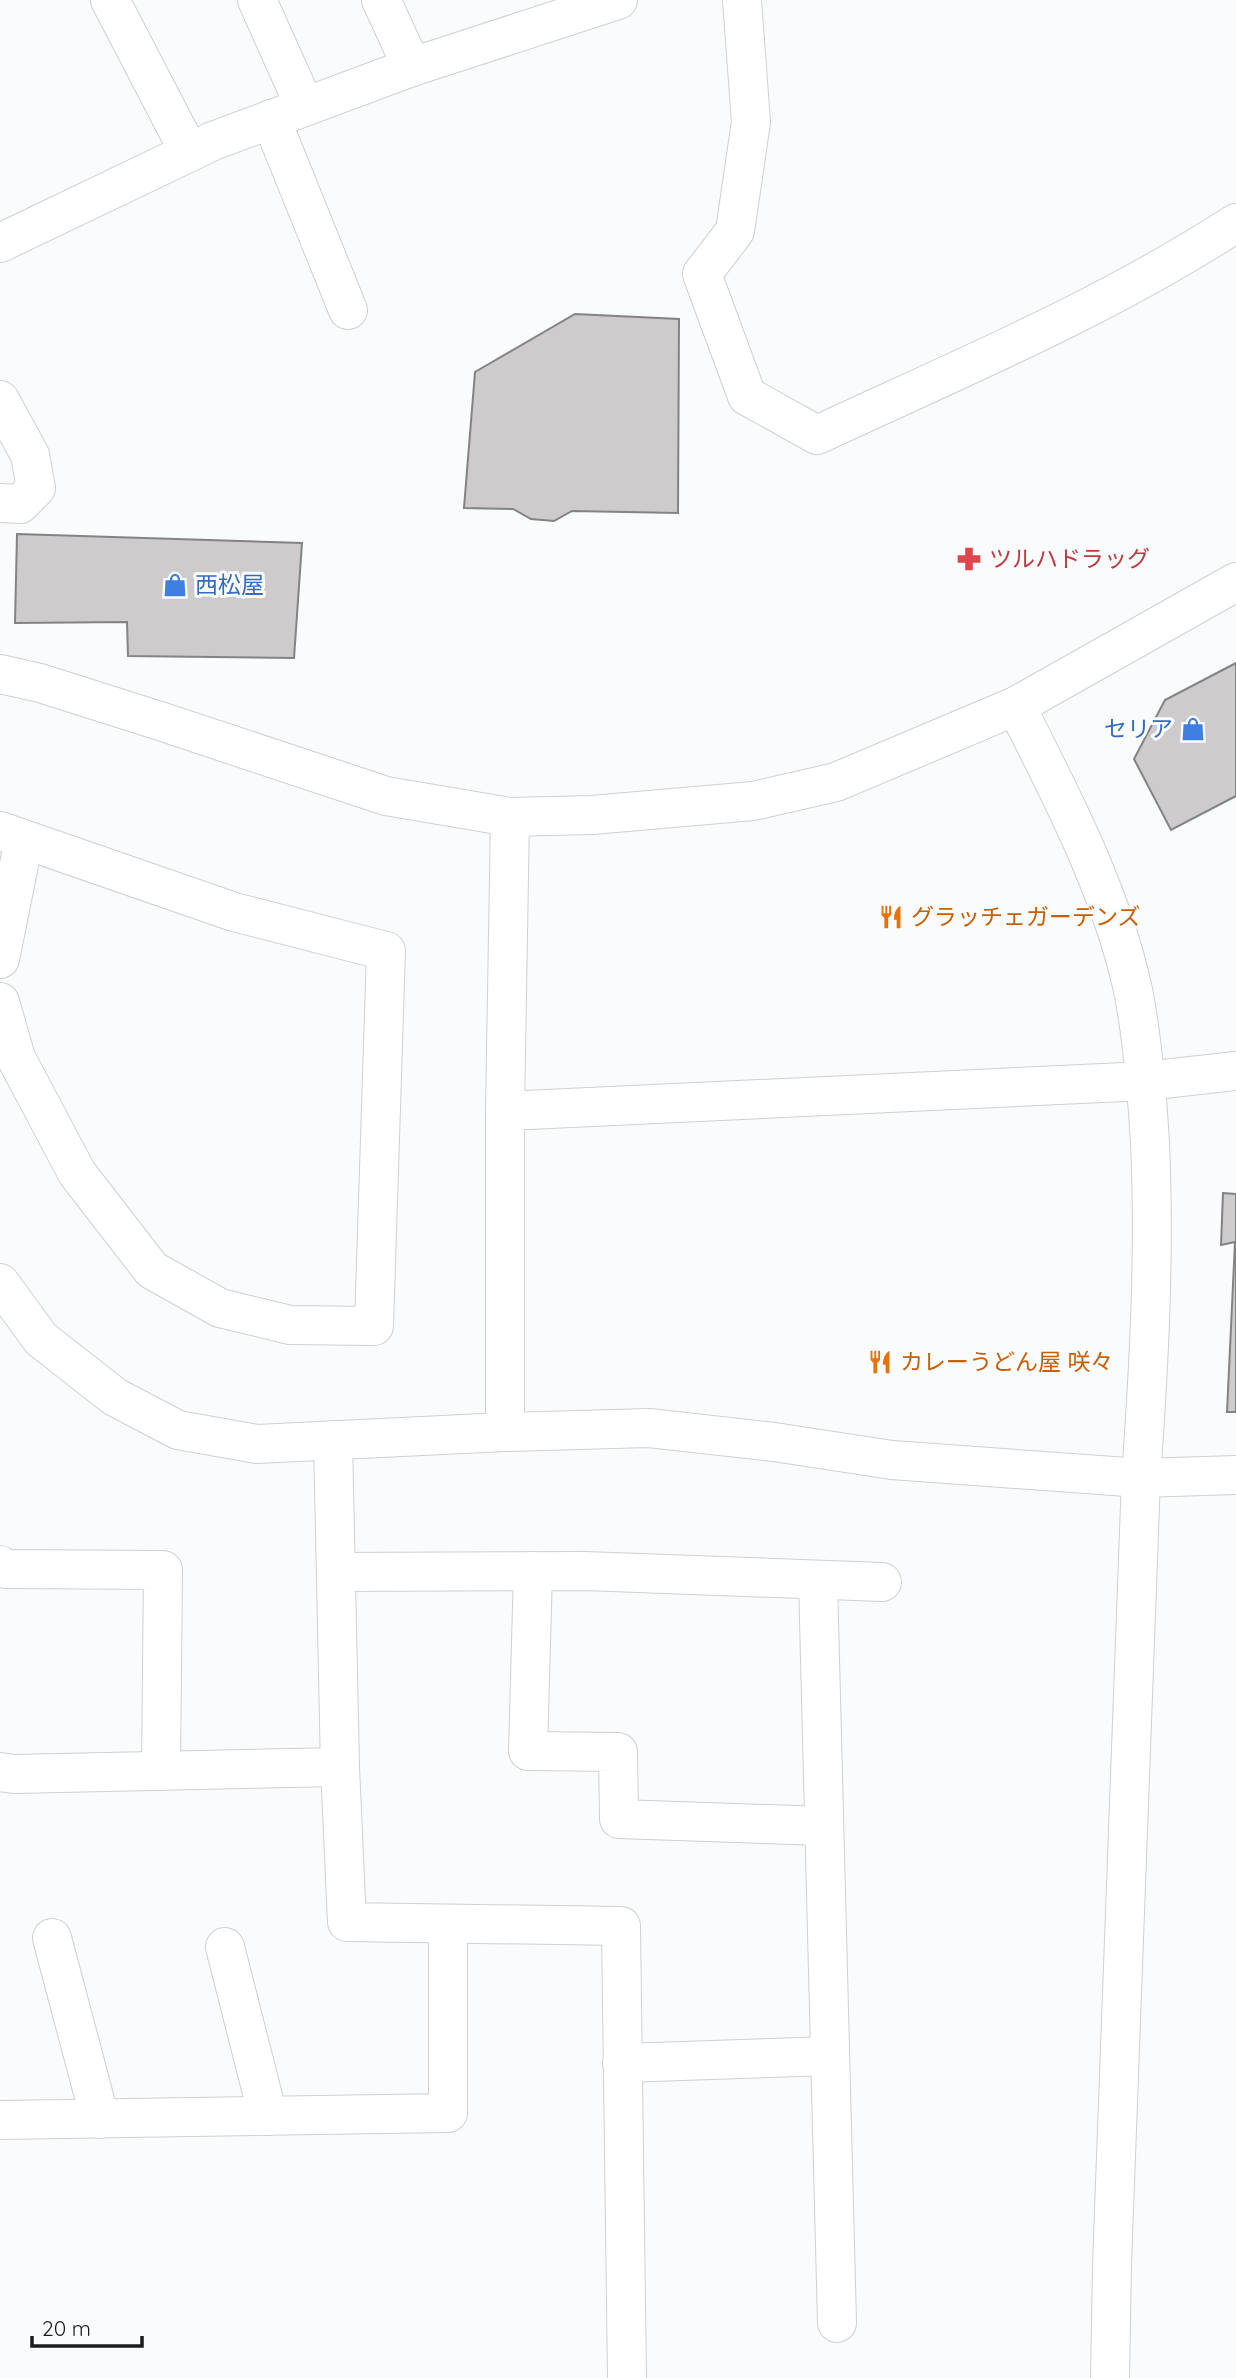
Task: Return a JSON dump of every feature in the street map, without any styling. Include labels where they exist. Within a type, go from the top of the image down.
[{"type":"street","points":[[110,0],[189,152]]},
{"type":"street","points":[[257,0],[348,310]]},
{"type":"street","points":[[381,0],[412,67]]},
{"type":"street","points":[[1,240],[213,141],[412,67],[618,0]]},
{"type":"street","points":[[741,0],[751,122],[735,231],[702,274],[747,396],[817,435],[1016,343],[1188,254],[1236,223]]},
{"type":"street","points":[[0,400],[30,454],[36,488],[20,504],[0,503]]},
{"type":"street","points":[[0,674],[40,683],[148,717],[386,796],[510,817],[592,815],[752,802],[836,782],[1016,706],[1236,582]]},
{"type":"street","points":[[1016,706],[1068,809],[1107,904],[1132,990],[1146,1081],[1153,1207],[1151,1347],[1141,1478],[1110,2378]]},
{"type":"street","points":[[505,1432],[505,1111],[510,817]]},
{"type":"street","points":[[0,958],[12,835],[234,912],[386,951],[374,1326],[290,1325],[220,1308],[152,1270],[77,1173],[16,1058],[0,1002]]},
{"type":"street","points":[[505,1111],[1146,1081],[1236,1071]]},
{"type":"street","points":[[0,1283],[41,1339],[115,1397],[178,1430],[257,1444],[649,1428],[774,1442],[892,1460],[1141,1478],[1236,1475]]},
{"type":"street","points":[[333,1440],[340,1767],[347,1922],[621,1926],[627,2378]]},
{"type":"street","points":[[0,1565],[6,1569],[163,1570],[161,1771]]},
{"type":"street","points":[[336,1572],[533,1572],[882,1582]]},
{"type":"street","points":[[533,1572],[528,1751],[618,1752],[619,1819],[824,1826]]},
{"type":"street","points":[[818,1580],[837,2323]]},
{"type":"street","points":[[0,1772],[14,1774],[340,1767]]},
{"type":"street","points":[[0,2120],[448,2113],[448,1924]]},
{"type":"street","points":[[52,1938],[100,2119]]},
{"type":"street","points":[[225,1947],[268,2116]]},
{"type":"street","points":[[622,2063],[830,2056]]},
{"type":"building","points":[[575,314],[679,319],[678,513],[572,511],[554,521],[531,519],[513,509],[464,508],[475,372]]},
{"type":"building","points":[[17,534],[302,543],[294,658],[128,656],[127,622],[15,623]]},
{"type":"building","name":"セリア","points":[[1236,663],[1236,796],[1171,830],[1134,759],[1165,700]]},
{"type":"building","points":[[1223,1193],[1236,1194],[1236,1412],[1227,1412],[1235,1242],[1221,1245]]},
{"type":"place","name":"ツルハドラッグ","points":[[969,559]]},
{"type":"place","name":"西松屋","points":[[175,585]]},
{"type":"place","name":"セリア","points":[[1193,729]]},
{"type":"place","name":"グラッチェガーデンズ","points":[[891,917]]},
{"type":"place","name":"カレーうどん屋 咲々","points":[[880,1362]]}]
